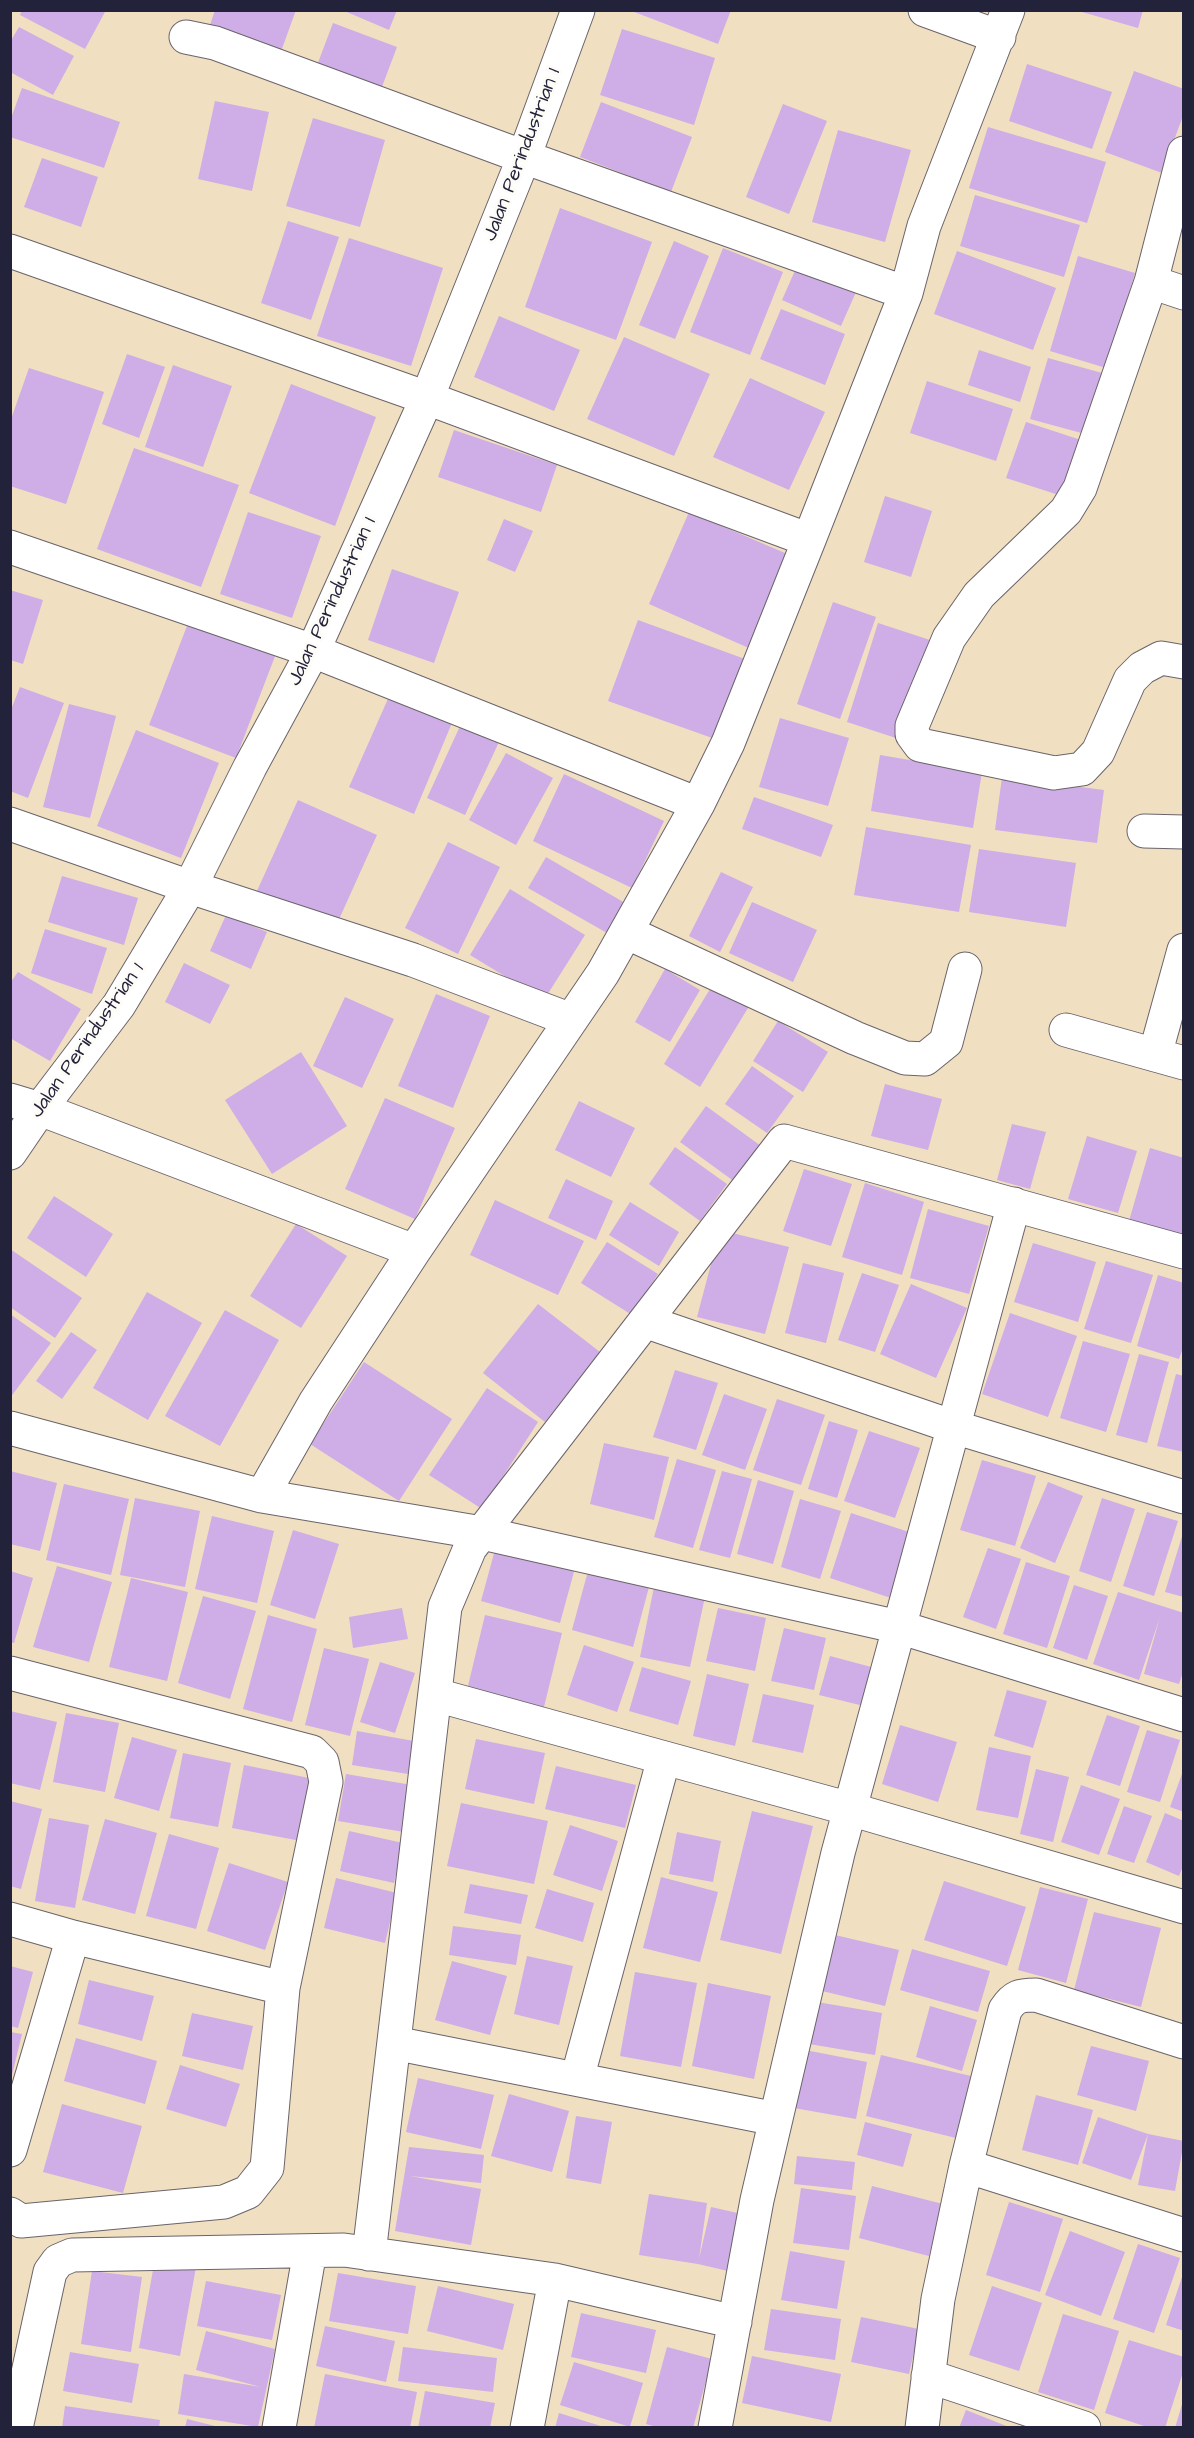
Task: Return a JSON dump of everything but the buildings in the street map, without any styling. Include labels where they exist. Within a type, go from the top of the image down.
[{"type":"street","name":"Jalan Perindustrian 1","points":[[10,1153],[25,1104],[119,1005],[190,887],[250,767],[313,651],[427,398],[524,157],[578,10]]},
{"type":"street","points":[[262,1496],[316,1401],[414,1251],[603,973],[698,804],[728,743],[906,293],[924,226],[1004,24],[925,10]]},
{"type":"street","points":[[186,37],[215,43],[524,157],[906,293]]},
{"type":"street","points":[[1184,153],[1151,282],[1080,488],[1066,512],[979,595],[949,638],[912,726],[912,734],[920,745],[1043,771],[1054,773],[1082,769],[1098,752],[1130,680],[1142,668],[1161,658],[1184,662]]},
{"type":"street","points":[[10,250],[427,398],[809,540]]},
{"type":"street","points":[[1151,282],[1184,293]]},
{"type":"street","points":[[10,547],[313,651],[698,804]]},
{"type":"street","points":[[10,824],[190,887],[413,960],[571,1020]]},
{"type":"street","points":[[1144,831],[1184,832]]},
{"type":"street","points":[[626,932],[855,1038],[905,1058],[925,1059],[945,1042],[965,969]]},
{"type":"street","points":[[1066,1030],[1169,1059],[1184,950]]},
{"type":"street","points":[[25,1104],[414,1251]]},
{"type":"street","points":[[369,2254],[445,1607],[470,1548],[784,1141],[1184,1252]]},
{"type":"street","points":[[716,2427],[757,2200],[850,1809],[1014,1204]]},
{"type":"street","points":[[646,1322],[954,1427],[1184,1497]]},
{"type":"street","points":[[10,1428],[262,1496],[482,1533],[899,1627],[1184,1715]]},
{"type":"street","points":[[10,1673],[312,1752],[322,1762],[326,1782],[283,1988],[267,2168],[248,2192],[224,2202],[21,2221],[10,2214]]},
{"type":"street","points":[[436,1695],[850,1809],[1184,1907]]},
{"type":"street","points":[[577,2079],[663,1758]]},
{"type":"street","points":[[10,1919],[73,1938],[283,1988]]},
{"type":"street","points":[[10,2150],[73,1938]]},
{"type":"street","points":[[922,2427],[938,2299],[966,2166],[1005,2010],[1011,2000],[1018,1995],[1036,1995],[1184,2042]]},
{"type":"street","points":[[394,2043],[776,2119]]},
{"type":"street","points":[[966,2166],[1184,2235]]},
{"type":"street","points":[[16,2427],[50,2272],[58,2261],[72,2255],[344,2250],[555,2280],[735,2322]]},
{"type":"street","points":[[279,2427],[310,2251]]},
{"type":"street","points":[[527,2427],[555,2280]]},
{"type":"street","points":[[928,2376],[1084,2427]]}]
